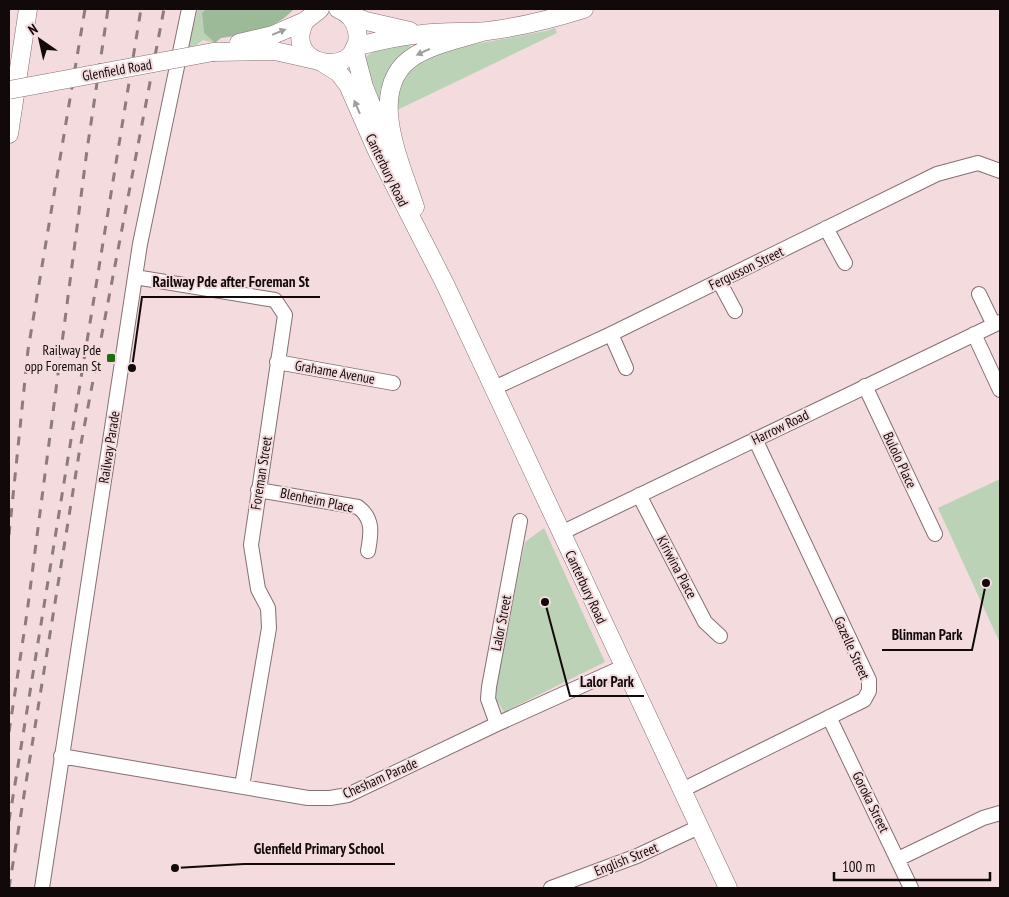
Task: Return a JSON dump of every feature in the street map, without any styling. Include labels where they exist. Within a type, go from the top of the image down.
[{"type":"main road","points":[[9,134],[28,9]]},
{"type":"main road","points":[[309,14],[301,35],[302,45],[307,54],[319,62],[334,64],[344,60],[354,48],[384,40],[423,34],[486,31],[537,23],[584,9]]},
{"type":"main road","points":[[341,10],[366,22],[423,34]]},
{"type":"main road","name":"Canterbury Road","points":[[341,10],[356,26],[357,39],[354,48],[364,87],[415,207],[445,284]]},
{"type":"main road","name":"Glenfield Road","points":[[216,52],[234,44],[273,35],[309,14]]},
{"type":"main road","points":[[415,207],[388,115],[388,95],[392,82],[405,63],[418,53],[486,31]]},
{"type":"main road","name":"Glenfield Road","points":[[9,90],[216,52],[276,51],[319,62]]},
{"type":"main road","name":"Canterbury Road","points":[[319,62],[339,73],[348,85],[377,152],[445,284],[728,888]]},
{"type":"street","name":"Railway Parade","points":[[42,888],[135,277],[189,9]]},
{"type":"street","name":"Fergusson Street","points":[[494,388],[611,334],[937,174],[978,163],[1000,171]]},
{"type":"street","points":[[826,228],[845,263]]},
{"type":"street","name":"Foreman Street","points":[[135,277],[275,300],[285,315],[251,545],[258,589],[268,608],[269,628],[242,786]]},
{"type":"street","points":[[719,281],[736,312]]},
{"type":"street","points":[[979,294],[997,324]]},
{"type":"street","name":"Harrow Road","points":[[561,533],[997,324]]},
{"type":"street","points":[[611,334],[626,368]]},
{"type":"street","points":[[974,334],[1000,390]]},
{"type":"street","name":"Grahame Avenue","points":[[277,362],[393,383]]},
{"type":"street","name":"Bulolo Place","points":[[865,386],[935,534]]},
{"type":"street","name":"Gazelle Street","points":[[682,790],[864,700],[869,691],[869,680],[755,439]]},
{"type":"street","name":"Blenheim Place","points":[[258,490],[358,507],[365,512],[371,523],[368,551]]},
{"type":"street","name":"Kiriwina Place","points":[[639,495],[705,622],[720,636]]},
{"type":"street","name":"Lalor Street","points":[[497,724],[488,699],[489,686],[520,521]]},
{"type":"street","name":"Chesham Parade","points":[[62,756],[308,798],[330,798],[348,795],[623,667]]},
{"type":"street","name":"Goroka Street","points":[[830,717],[911,888]]},
{"type":"street","points":[[898,859],[967,826],[1000,813]]},
{"type":"street","name":"English Street","points":[[551,888],[637,856],[699,827]]},
{"type":"green space","points":[[198,9],[206,9],[202,13],[204,33],[215,43],[203,40],[196,45],[188,47]]},
{"type":"green space","points":[[206,9],[294,9],[287,16],[270,26],[251,33],[221,38],[215,43],[204,33],[202,13]]},
{"type":"green space","points":[[555,28],[557,33],[393,112],[401,76],[427,53]]},
{"type":"green space","points":[[408,44],[412,47],[399,59],[385,80],[380,105],[369,74],[366,57],[378,48]]},
{"type":"green space","points":[[1000,479],[1000,643],[938,508]]},
{"type":"green space","points":[[544,528],[605,662],[504,712],[494,696],[495,687],[525,542]]},
{"type":"railway","points":[[9,535],[28,350],[85,9]]},
{"type":"railway","points":[[9,732],[27,613],[87,150],[108,9]]},
{"type":"railway","points":[[9,821],[141,9]]},
{"type":"railway","points":[[9,888],[79,454],[164,9]]},
{"type":"place","name":"Railway Pde opp Foreman St","points":[[111,358]]},
{"type":"place","name":"Railway Pde after Foreman St","points":[[132,368]]},
{"type":"place","name":"Blinman Park","points":[[986,583]]},
{"type":"place","name":"Lalor Park","points":[[545,602]]},
{"type":"place","name":"Glenfield Primary School","points":[[175,868]]}]
